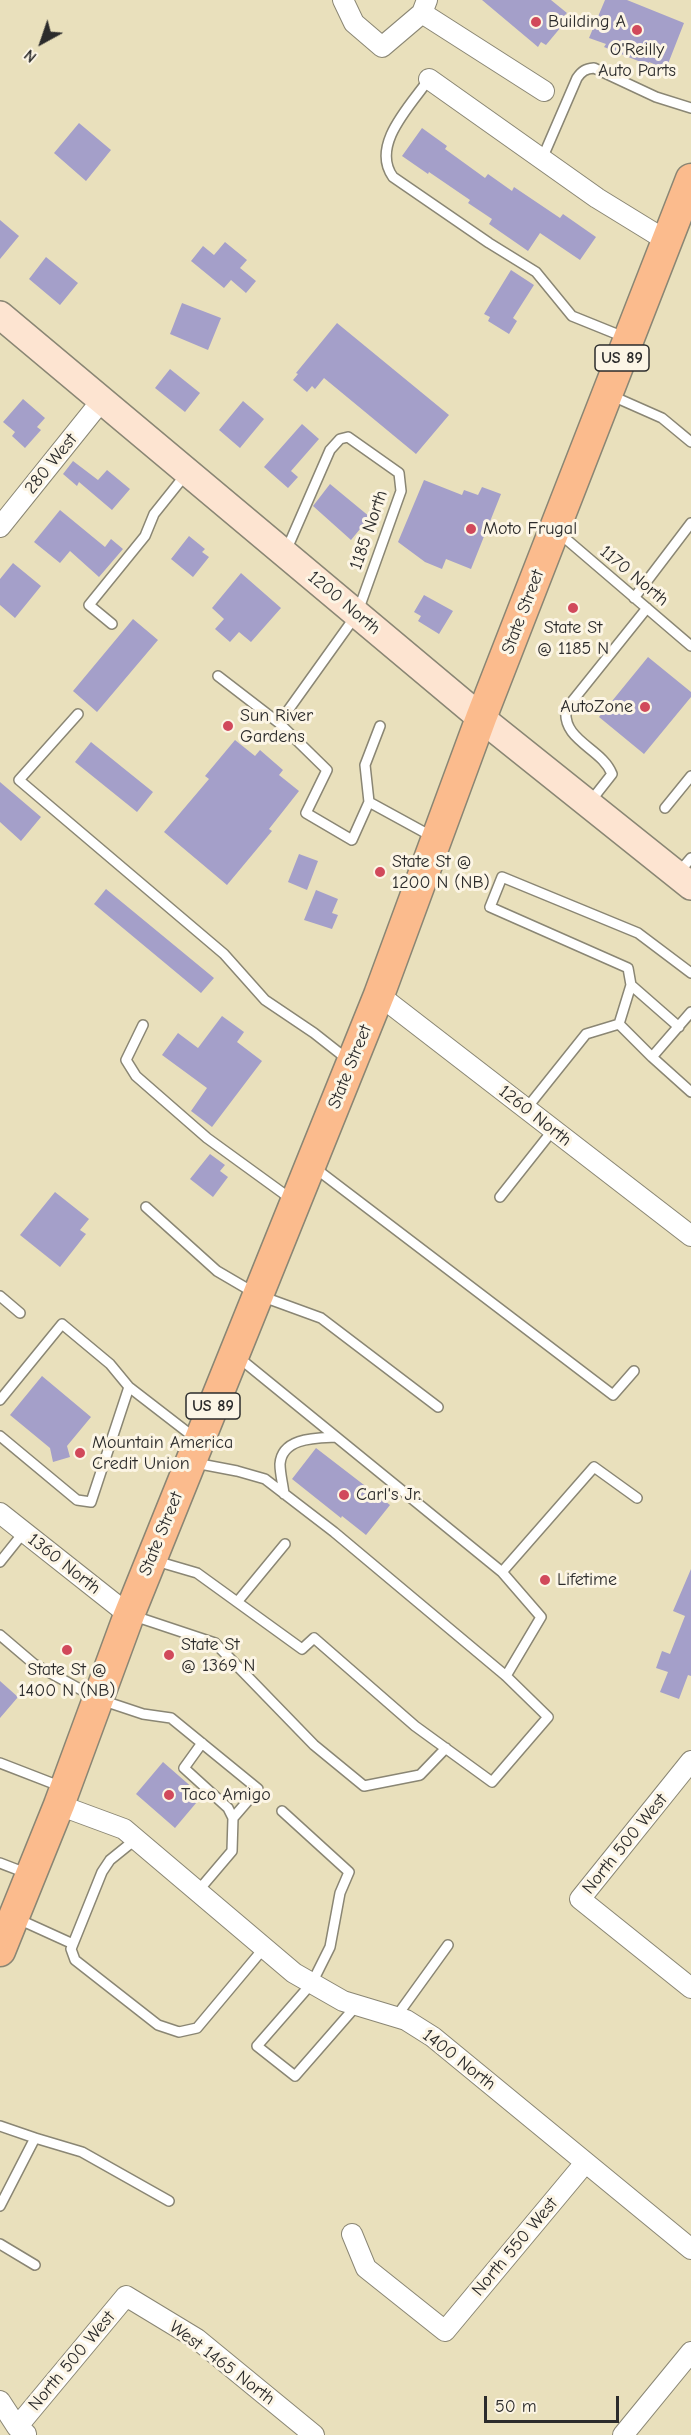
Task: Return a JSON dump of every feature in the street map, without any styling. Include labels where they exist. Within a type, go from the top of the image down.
[{"type":"main road","name":"State Street","points":[[0,1950],[62,1797],[151,1559],[379,995],[482,718],[667,241],[689,193]]},
{"type":"street","points":[[343,0],[354,23],[382,47],[425,7],[544,90]]},
{"type":"street","points":[[429,79],[597,198],[667,241]]},
{"type":"street","name":"1200 North","points":[[0,315],[482,718],[589,804],[686,873]]},
{"type":"street","name":"280 West","points":[[0,527],[102,400]]},
{"type":"street","name":"1260 North","points":[[379,995],[691,1236]]},
{"type":"street","name":"1360 North","points":[[0,1513],[129,1615]]},
{"type":"street","name":"North 500 West","points":[[691,1761],[580,1899],[691,1988]]},
{"type":"street","name":"1400 North","points":[[62,1797],[124,1829],[294,1973],[343,2001],[406,2020],[433,2037],[691,2249]]},
{"type":"street","name":"North 550 West","points":[[352,2234],[366,2268],[445,2331],[585,2163]]},
{"type":"street","name":"North 500 West","points":[[22,2431],[126,2296]]},
{"type":"street","name":"West 1465 North","points":[[126,2296],[197,2338],[314,2435]]},
{"type":"street","points":[[623,2435],[691,2352]]},
{"type":"street","points":[[0,2401],[22,2431]]},
{"type":"lane","points":[[542,159],[577,78],[582,71],[587,69],[594,68],[656,97],[691,108]]},
{"type":"lane","points":[[429,79],[399,122],[387,144],[385,157],[387,168],[393,177],[489,243],[536,272],[572,316],[629,339]]},
{"type":"lane","points":[[608,394],[662,418],[691,442]]},
{"type":"lane","name":"1185 North","points":[[285,553],[330,450],[340,439],[348,437],[399,473],[401,491],[357,614]]},
{"type":"lane","points":[[112,624],[89,605],[145,536],[154,514],[187,472]]},
{"type":"lane","points":[[634,598],[691,522]]},
{"type":"lane","name":"1170 North","points":[[555,530],[691,646]]},
{"type":"lane","points":[[589,804],[612,774],[609,765],[573,734],[565,721],[567,709],[647,608]]},
{"type":"lane","points":[[279,723],[357,614]]},
{"type":"lane","points":[[218,676],[279,723],[327,770],[306,813],[352,840],[369,802],[365,765],[380,726]]},
{"type":"lane","points":[[78,714],[19,780],[224,954],[265,1000],[314,1033],[352,1063]]},
{"type":"lane","points":[[665,808],[691,776]]},
{"type":"lane","points":[[369,802],[437,839]]},
{"type":"lane","points":[[619,1024],[631,985],[628,968],[490,907],[502,877],[638,933],[691,973]]},
{"type":"lane","points":[[631,985],[679,1027]]},
{"type":"lane","points":[[652,1057],[691,1012]]},
{"type":"lane","points":[[619,1024],[691,1092]]},
{"type":"lane","points":[[526,1109],[586,1034],[619,1024]]},
{"type":"lane","points":[[143,1025],[126,1060],[136,1076],[207,1138],[296,1202]]},
{"type":"lane","points":[[500,1197],[553,1130]]},
{"type":"lane","points":[[311,1165],[613,1395],[634,1371]]},
{"type":"lane","points":[[146,1207],[217,1271],[258,1295],[321,1318],[438,1407]]},
{"type":"lane","points":[[0,1296],[20,1313]]},
{"type":"lane","points":[[0,1400],[62,1324],[110,1364],[129,1387],[195,1451],[237,1471],[265,1479],[334,1532],[506,1676],[548,1717],[492,1782],[415,1725],[314,1638],[302,1649],[197,1573],[151,1559]]},
{"type":"lane","points":[[234,1354],[502,1572],[541,1617],[506,1676]]},
{"type":"lane","points":[[0,1436],[77,1500],[91,1502],[129,1387]]},
{"type":"lane","points":[[284,1494],[280,1462],[287,1449],[304,1439],[336,1437]]},
{"type":"lane","points":[[502,1572],[594,1467],[638,1498]]},
{"type":"lane","points":[[0,1562],[24,1533]]},
{"type":"lane","points":[[238,1601],[285,1544]]},
{"type":"lane","points":[[129,1615],[215,1644],[314,1745],[364,1786],[420,1775],[446,1748]]},
{"type":"lane","points":[[0,1635],[34,1664],[98,1699],[143,1714],[171,1718],[258,1789],[233,1818]]},
{"type":"lane","points":[[198,1891],[232,1851],[233,1818],[228,1808],[184,1768],[202,1743]]},
{"type":"lane","points":[[0,1763],[62,1797]]},
{"type":"lane","points":[[282,1811],[349,1872],[340,1893],[330,1947],[312,1983],[257,2046],[295,2076],[357,2005]]},
{"type":"lane","points":[[136,1839],[110,1860],[102,1872],[73,1944],[75,1960],[158,2025],[179,2032],[197,2028],[264,1947]]},
{"type":"lane","points":[[0,1863],[31,1875]]},
{"type":"lane","points":[[14,1917],[73,1944]]},
{"type":"lane","points":[[396,2018],[448,1945]]},
{"type":"lane","points":[[0,2126],[82,2152],[170,2200]]},
{"type":"lane","points":[[0,2206],[35,2138]]},
{"type":"lane","points":[[0,2244],[36,2265]]},
{"type":"building","name":"Building A","points":[[482,0],[551,0],[567,13],[562,18],[566,21],[546,45],[541,42],[538,47]]},
{"type":"building","name":"O'Reilly Auto Parts","points":[[605,0],[627,0],[684,23],[666,69],[649,62],[648,65],[604,47],[606,44],[589,38]]},
{"type":"building","points":[[79,123],[111,150],[86,181],[54,153]]},
{"type":"building","points":[[422,128],[447,146],[445,149],[485,178],[488,174],[512,191],[514,187],[560,218],[563,214],[596,237],[580,260],[540,233],[528,251],[489,224],[492,219],[468,203],[470,200],[402,156]]},
{"type":"building","points":[[0,220],[19,236],[0,259]]},
{"type":"building","points":[[225,242],[247,260],[240,268],[256,281],[246,293],[231,280],[224,288],[191,261],[203,246],[214,255]]},
{"type":"building","points":[[46,257],[78,283],[60,305],[29,279]]},
{"type":"building","points":[[511,270],[534,285],[513,318],[517,321],[509,334],[488,321],[490,317],[484,314]]},
{"type":"building","points":[[182,303],[221,318],[208,350],[170,334]]},
{"type":"building","points":[[337,323],[449,415],[416,454],[324,378],[315,389],[312,386],[307,392],[293,380],[298,374],[296,373]]},
{"type":"building","points":[[170,369],[200,393],[185,412],[155,388]]},
{"type":"building","points":[[23,399],[45,418],[37,427],[41,430],[25,448],[12,436],[15,432],[3,422]]},
{"type":"building","points":[[243,401],[264,419],[240,448],[219,430]]},
{"type":"building","points":[[302,424],[319,439],[291,471],[298,477],[288,488],[264,467]]},
{"type":"building","points":[[73,461],[98,480],[107,470],[130,489],[112,510],[79,482],[77,486],[63,474]]},
{"type":"building","name":"Moto Frugal","points":[[424,480],[462,495],[464,490],[478,495],[482,487],[501,494],[471,569],[446,559],[442,569],[425,562],[398,542]]},
{"type":"building","points":[[330,484],[370,517],[351,540],[313,506]]},
{"type":"building","points":[[60,510],[105,547],[111,539],[123,549],[99,577],[70,551],[60,563],[34,542]]},
{"type":"building","points":[[189,536],[205,549],[202,552],[209,557],[193,577],[171,559]]},
{"type":"building","points":[[13,563],[41,586],[15,618],[0,605],[0,579]]},
{"type":"building","points":[[241,573],[281,608],[251,642],[239,632],[230,642],[215,629],[224,619],[212,608]]},
{"type":"building","points":[[424,595],[453,611],[439,634],[418,621],[421,616],[414,612]]},
{"type":"building","points":[[133,619],[158,640],[97,712],[73,691]]},
{"type":"building","name":"AutoZone","points":[[648,657],[691,692],[691,697],[644,754],[599,717]]},
{"type":"building","points":[[235,740],[255,756],[260,750],[283,770],[279,775],[299,791],[269,829],[272,831],[227,885],[164,832],[209,779],[205,776]]},
{"type":"building","points":[[91,742],[153,792],[137,812],[75,762]]},
{"type":"building","points":[[0,782],[41,817],[21,841],[0,822]]},
{"type":"building","points":[[299,854],[318,861],[307,890],[288,882]]},
{"type":"building","points":[[106,889],[214,978],[201,993],[94,904]]},
{"type":"building","points":[[316,890],[338,899],[332,913],[338,915],[332,929],[304,920]]},
{"type":"building","points":[[222,1016],[244,1032],[237,1042],[262,1061],[212,1127],[191,1111],[207,1088],[162,1055],[178,1033],[198,1048]]},
{"type":"building","points":[[210,1154],[225,1165],[220,1171],[228,1177],[213,1197],[190,1179]]},
{"type":"building","points":[[55,1192],[89,1219],[80,1230],[86,1234],[60,1267],[20,1235]]},
{"type":"building","points":[[42,1376],[91,1417],[67,1446],[70,1457],[53,1462],[50,1448],[10,1415]]},
{"type":"building","name":"Carl's Jr.","points":[[316,1448],[390,1505],[366,1535],[292,1479]]},
{"type":"building","points":[[691,1569],[691,1676],[688,1675],[679,1699],[660,1692],[668,1672],[656,1668],[662,1651],[670,1654],[685,1616],[673,1611]]},
{"type":"building","points":[[0,1681],[18,1697],[0,1718]]},
{"type":"building","name":"Taco Amigo","points":[[163,1762],[202,1796],[175,1828],[136,1794]]},
{"type":"place","name":"Building A","points":[[536,22]]},
{"type":"place","name":"O'Reilly Auto Parts","points":[[637,30]]},
{"type":"place","name":"Moto Frugal","points":[[471,529]]},
{"type":"place","name":"State St @ 1185 N","points":[[573,608]]},
{"type":"place","name":"AutoZone","points":[[645,707]]},
{"type":"place","name":"Sun River Gardens","points":[[228,726]]},
{"type":"place","name":"State St @ 1200 N (NB)","points":[[380,872]]},
{"type":"place","name":"Mountain America Credit Union","points":[[80,1453]]},
{"type":"place","name":"Carl's Jr.","points":[[344,1495]]},
{"type":"place","name":"Lifetime","points":[[545,1580]]},
{"type":"place","name":"State St @ 1400 N (NB)","points":[[67,1650]]},
{"type":"place","name":"State St @ 1369 N","points":[[169,1655]]},
{"type":"place","name":"Taco Amigo","points":[[169,1795]]}]
